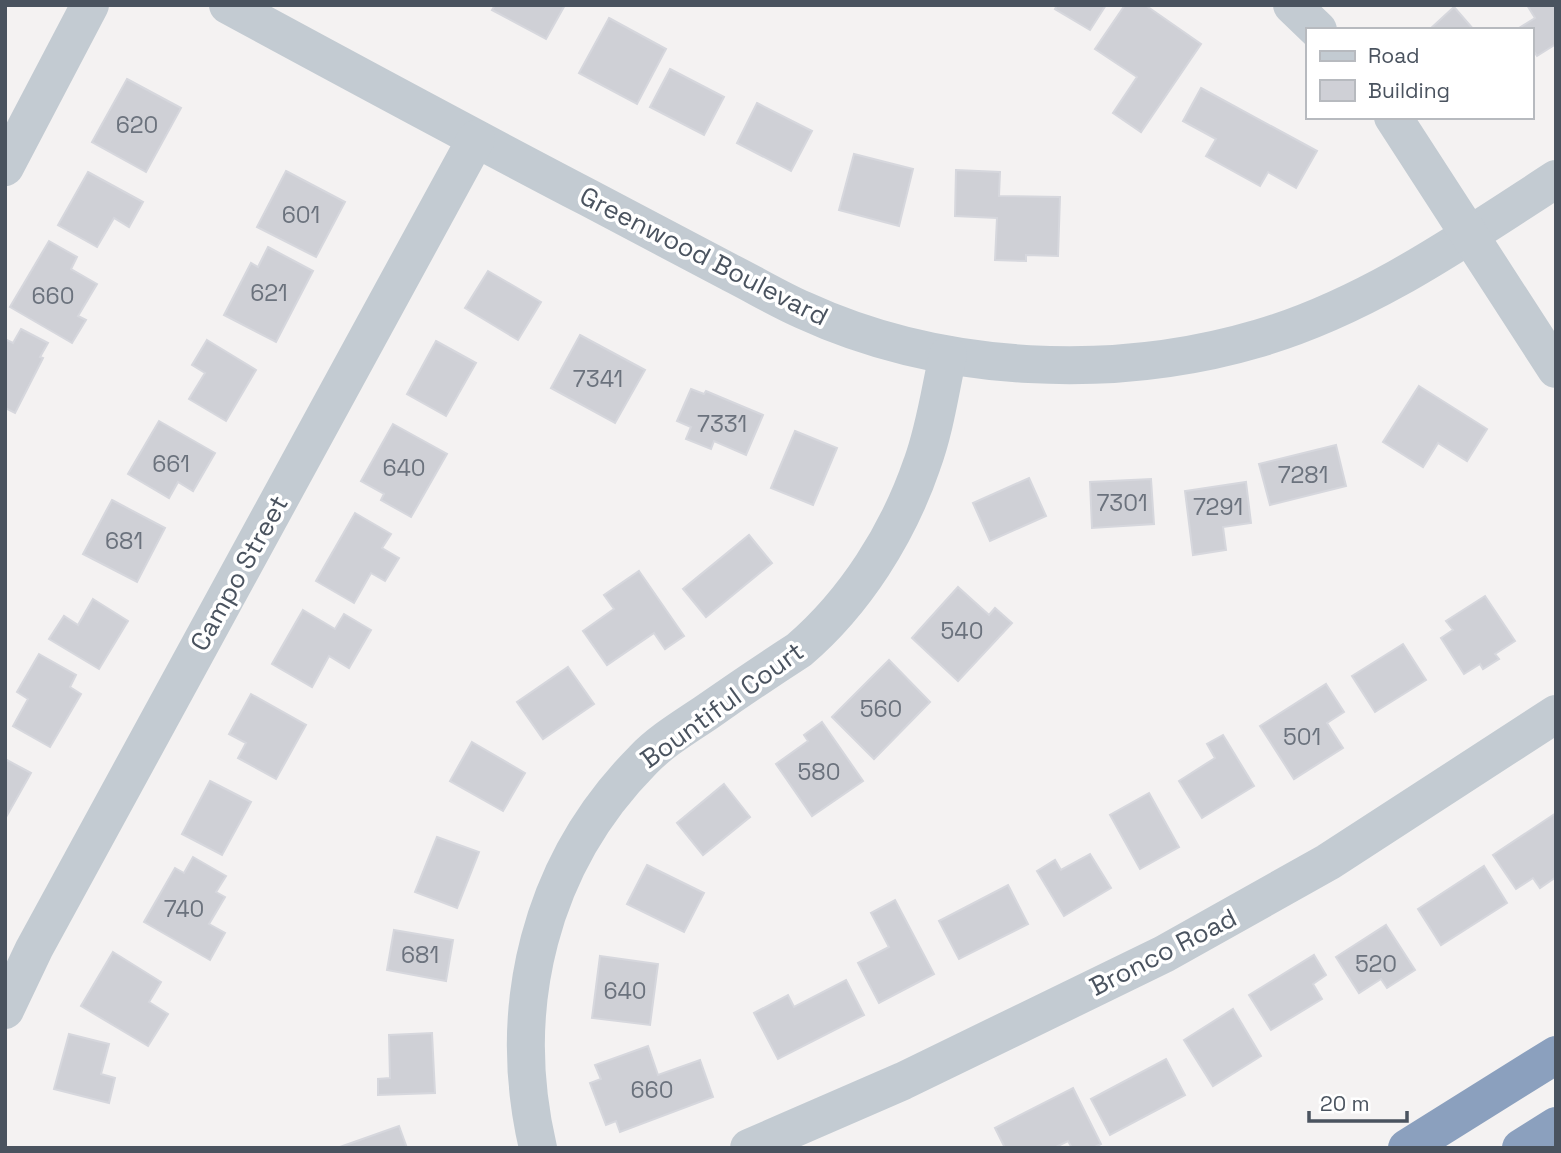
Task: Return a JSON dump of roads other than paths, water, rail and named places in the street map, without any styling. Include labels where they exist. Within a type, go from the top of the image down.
[{"type":"highway","points":[[1407,1148],[1556,1055]]},
{"type":"highway","points":[[1521,1148],[1556,1126]]},
{"type":"street","points":[[5,167],[90,5]]},
{"type":"street","name":"Greenwood Boulevard","points":[[228,5],[802,310],[912,348],[948,355],[1005,362],[1075,365],[1139,362],[1202,353],[1261,338],[1350,304],[1395,280],[1556,179]]},
{"type":"street","points":[[1292,5],[1316,28]]},
{"type":"street","points":[[1394,119],[1556,369]]},
{"type":"street","name":"Campo Street","points":[[5,1010],[34,949],[476,139]]},
{"type":"street","name":"Bountiful Court","points":[[538,1148],[530,1114],[525,1050],[532,970],[538,938],[559,879],[590,825],[644,759],[665,740],[818,634],[860,583],[893,531],[923,463],[948,355]]},
{"type":"street","name":"Bronco Road","points":[[749,1148],[903,1082],[1164,954],[1328,862],[1556,714]]}]
